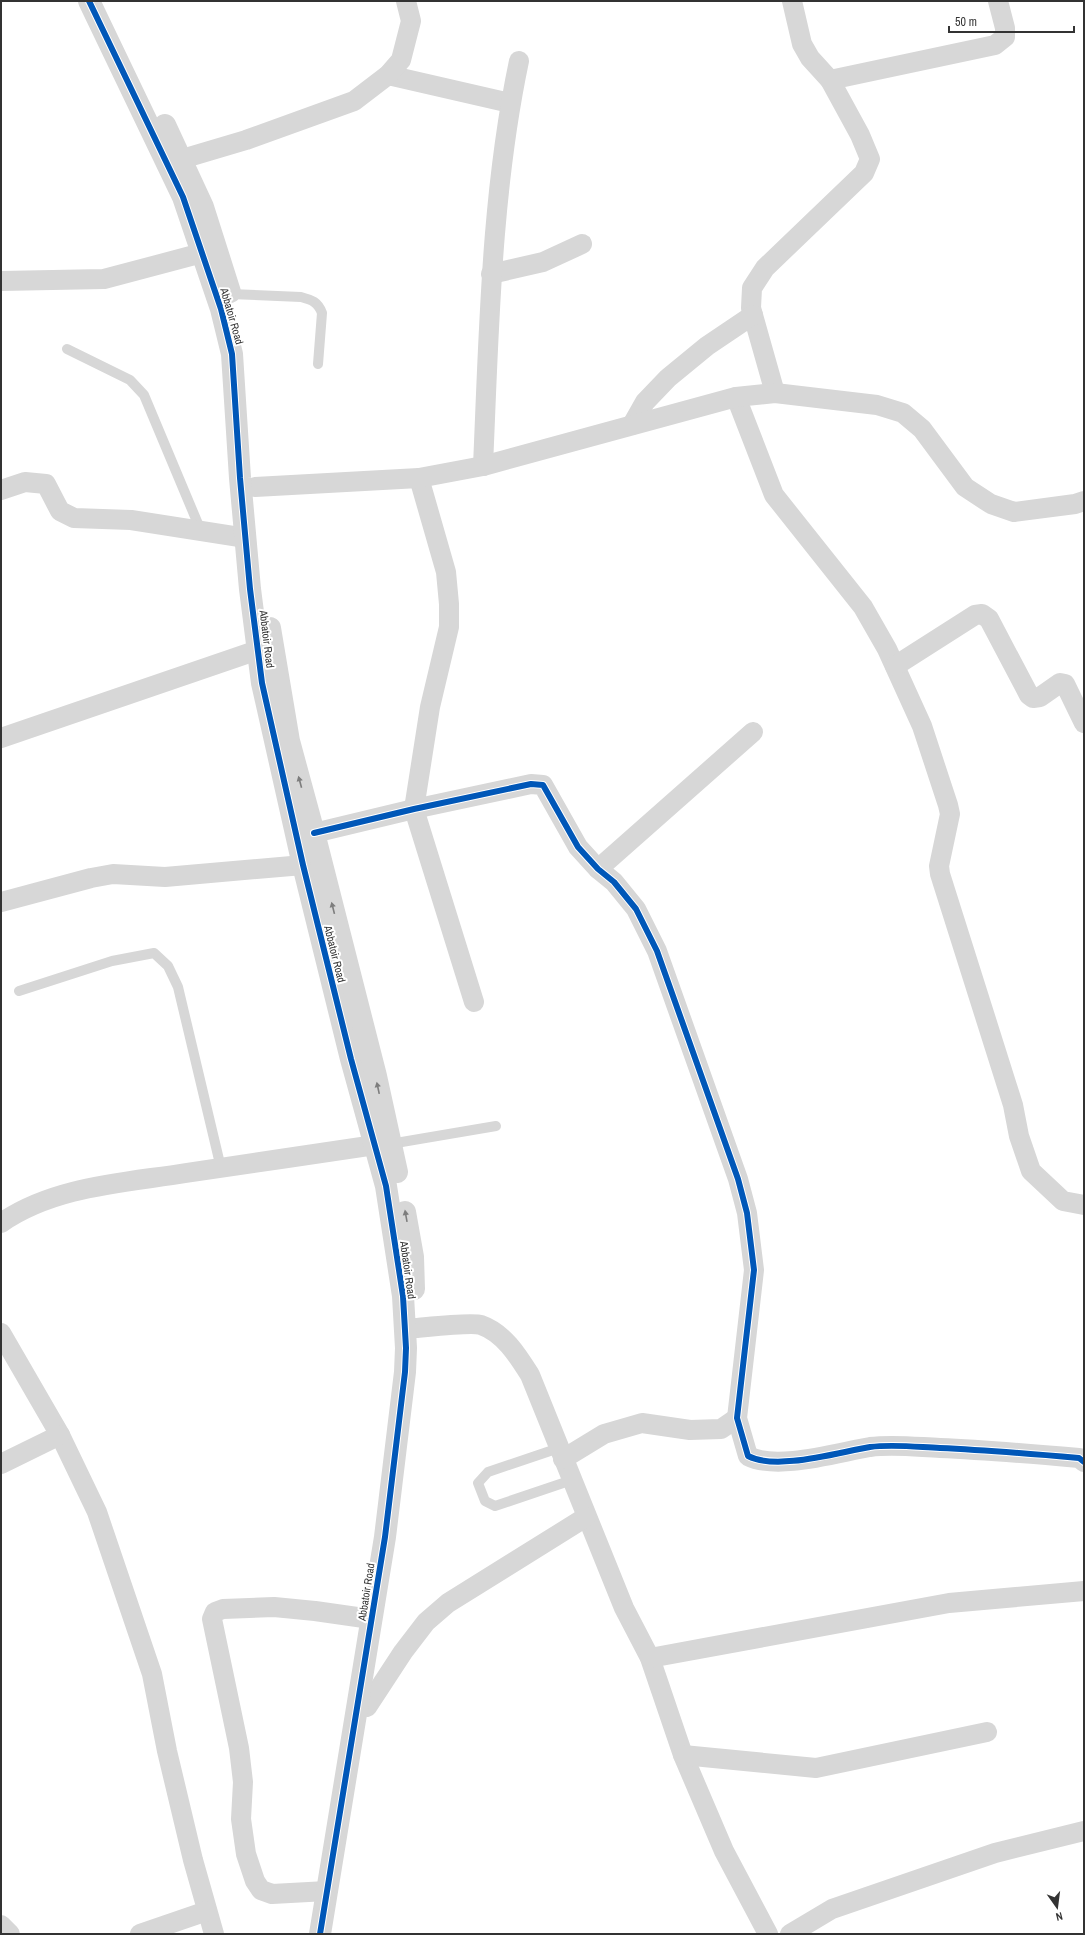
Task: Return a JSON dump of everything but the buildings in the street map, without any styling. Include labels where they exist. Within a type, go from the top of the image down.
[{"type":"street","name":"Abbatoir Road","points":[[89,1],[183,197],[221,309],[232,354],[246,538],[262,683],[303,864],[351,1059],[383,1144],[413,1257],[416,1328],[406,1437],[332,1934]]},
{"type":"street","name":"Abbatoir Road","points":[[105,1],[182,159],[203,207],[230,294],[246,371],[253,445],[254,488],[258,535],[271,639],[289,741],[376,1076],[386,1186],[402,1296],[406,1348],[405,1372],[385,1537],[320,1934]]},
{"type":"street","points":[[182,159],[246,140],[354,101],[388,75],[402,60],[411,22],[406,1]]},
{"type":"street","points":[[774,393],[751,308],[752,288],[765,268],[864,173],[870,159],[860,134],[830,80],[810,58],[802,44],[792,1]]},
{"type":"street","points":[[830,80],[995,45],[1005,37],[1005,28],[998,1]]},
{"type":"street","points":[[483,466],[491,274],[510,103],[519,61]]},
{"type":"street","points":[[388,75],[510,103]]},
{"type":"street","points":[[491,274],[542,262],[582,244]]},
{"type":"street","points":[[1,280],[104,279],[202,253]]},
{"type":"street","points":[[632,425],[644,402],[668,378],[706,346],[753,315]]},
{"type":"street","points":[[254,488],[419,478],[483,466],[736,397],[774,393],[877,405],[903,413],[922,429],[965,487],[991,504],[1014,512],[1076,504],[1084,501]]},
{"type":"street","points":[[736,397],[774,495],[863,607],[895,666],[922,726],[950,814],[939,866],[940,874],[1013,1104],[1019,1136],[1031,1171],[1063,1201],[1084,1205]]},
{"type":"street","points":[[419,478],[446,572],[449,604],[449,627],[430,707],[414,809],[474,1002]]},
{"type":"street","points":[[1,490],[25,482],[46,484],[60,510],[74,518],[131,520],[246,538]]},
{"type":"street","points":[[895,666],[975,615],[982,614],[989,619],[1029,694],[1033,698],[1040,697],[1060,683],[1065,684],[1084,723]]},
{"type":"street","points":[[1,738],[258,650]]},
{"type":"street","points":[[598,869],[753,732]]},
{"type":"street","points":[[314,833],[414,809],[531,784],[543,785],[578,846],[598,869],[614,882],[636,909],[657,951],[738,1179],[747,1213],[754,1270],[737,1418],[748,1456],[757,1461],[784,1462],[833,1455],[871,1447],[895,1446],[1000,1451],[1079,1458],[1084,1462]]},
{"type":"street","points":[[1,902],[91,878],[113,874],[165,877],[303,864]]},
{"type":"street","points":[[1,1223],[18,1211],[54,1196],[116,1184],[383,1144]]},
{"type":"street","points":[[416,1328],[480,1325],[499,1335],[516,1353],[530,1375],[624,1608],[650,1658],[683,1755],[724,1851],[768,1934]]},
{"type":"street","points":[[1,1333],[60,1435],[97,1512],[152,1674],[174,1780],[193,1860],[214,1934]]},
{"type":"street","points":[[561,1454],[604,1434],[642,1423],[690,1430],[721,1430],[737,1418]]},
{"type":"street","points":[[1,1464],[60,1435]]},
{"type":"street","points":[[367,1707],[403,1652],[426,1622],[448,1603],[586,1517]]},
{"type":"street","points":[[650,1658],[949,1603],[1084,1591]]},
{"type":"street","points":[[328,1891],[272,1894],[261,1890],[255,1881],[246,1854],[241,1819],[243,1782],[239,1748],[212,1619],[215,1612],[223,1609],[274,1608],[315,1611],[371,1620]]},
{"type":"street","points":[[683,1755],[816,1768],[987,1732]]},
{"type":"street","points":[[790,1934],[832,1909],[995,1853],[1084,1831]]},
{"type":"street","points":[[140,1934],[207,1911]]},
{"type":"street","points":[[1,1925],[10,1934]]},
{"type":"lane","points":[[230,294],[302,297],[313,300],[319,305],[322,313],[318,364]]},
{"type":"lane","points":[[67,349],[130,380],[144,395],[200,531]]},
{"type":"lane","points":[[20,991],[112,961],[154,953],[168,966],[178,987],[221,1168]]},
{"type":"lane","points":[[383,1144],[496,1126]]},
{"type":"lane","points":[[561,1454],[488,1472],[478,1483],[485,1501],[495,1506],[572,1480]]},
{"type":"cycle path","points":[[89,1],[183,197],[221,309],[232,354],[240,478],[250,589],[262,683],[303,865],[351,1059],[386,1186],[403,1296],[406,1348],[405,1372],[385,1537],[320,1934]]},
{"type":"cycle path","points":[[314,833],[414,809],[531,784],[543,785],[578,847],[598,869],[614,882],[636,909],[657,951],[738,1179],[747,1213],[754,1270],[737,1418],[748,1456],[760,1460],[775,1462],[791,1461],[870,1447],[896,1446],[1079,1458],[1084,1462]]}]
